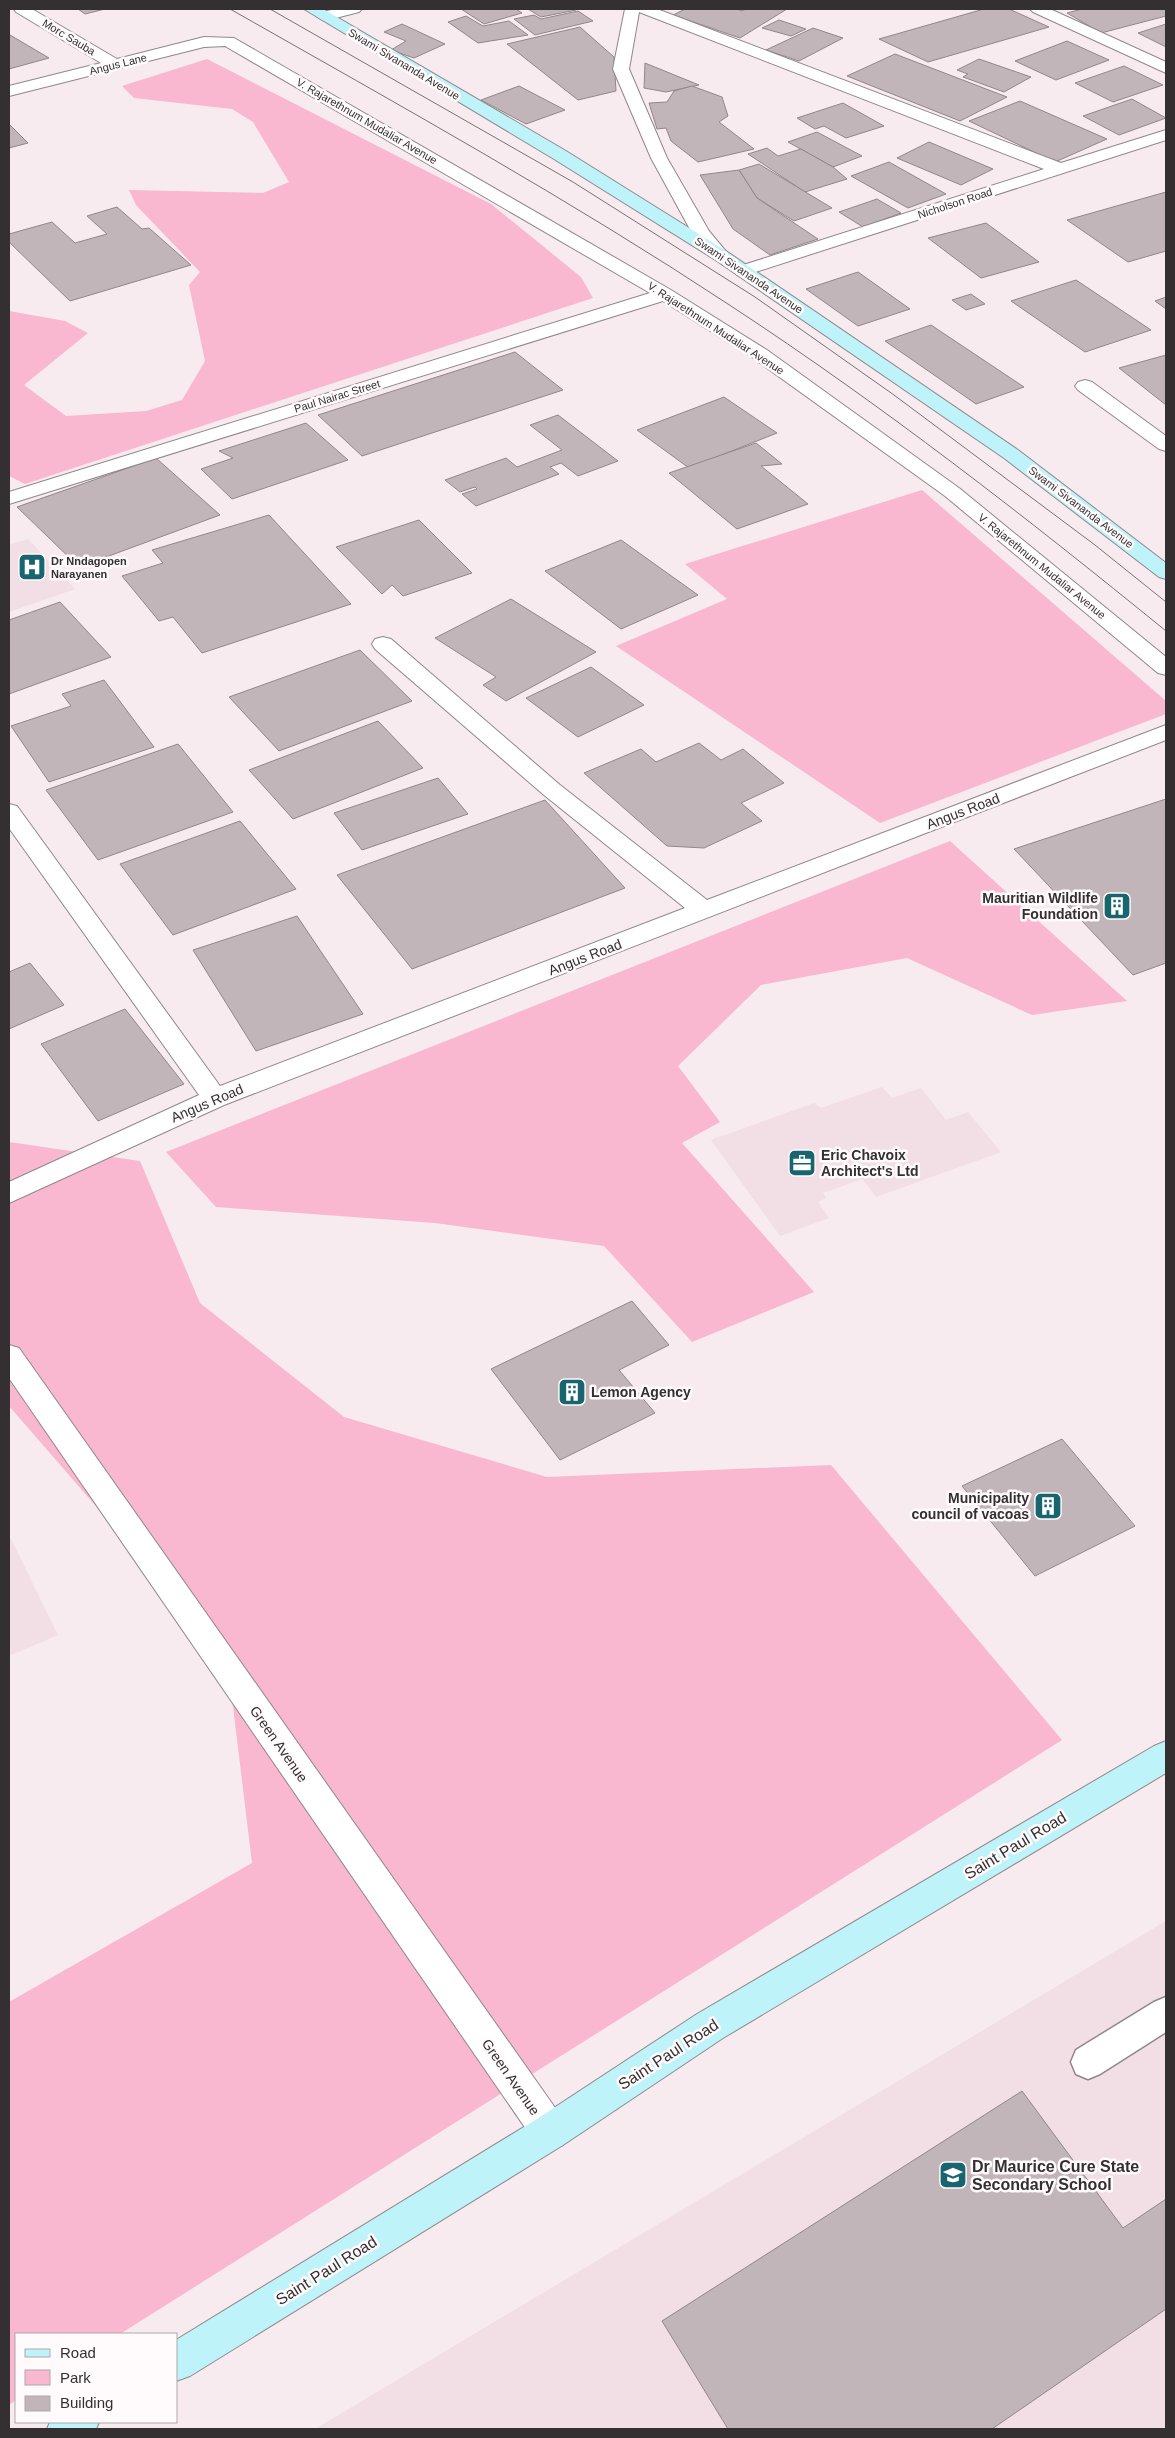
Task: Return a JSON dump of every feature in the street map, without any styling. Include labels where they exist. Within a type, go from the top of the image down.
[{"type":"street","name":"Morc Sauba","points":[[21,9],[116,64]]},
{"type":"street","points":[[318,12],[354,9]]},
{"type":"street","points":[[632,9],[621,68],[660,158],[701,233],[720,255]]},
{"type":"street","points":[[644,9],[1060,169]]},
{"type":"street","points":[[1038,9],[1166,68]]},
{"type":"street","name":"Swami Sivananda Avenue","points":[[318,12],[560,155],[720,255],[1011,454],[1166,573]]},
{"type":"street","name":"Angus Lane","points":[[9,91],[204,42],[228,42]]},
{"type":"street","name":"V. Rajarethnum Mudaliar Avenue","points":[[228,42],[665,294],[760,354],[952,492],[1166,668]]},
{"type":"street","name":"Nicholson Road","points":[[743,271],[1166,135]]},
{"type":"street","name":"Paul Nairac Street","points":[[9,498],[665,294]]},
{"type":"street","points":[[1085,386],[1166,445]]},
{"type":"street","points":[[383,644],[552,790],[705,911]]},
{"type":"street","name":"Angus Road","points":[[9,1193],[215,1098],[1166,732]]},
{"type":"street","points":[[9,811],[215,1098]]},
{"type":"street","name":"Green Avenue","points":[[9,1356],[550,2132]]},
{"type":"street","name":"Saint Paul Road","points":[[178,2361],[550,2132],[710,2026],[1166,1756]]},
{"type":"lane","points":[[1088,2062],[1166,2013]]},
{"type":"shaded area","name":"Dr Nndagopen Narayanen","points":[[28,539],[75,589],[9,612],[9,545]]},
{"type":"shaded area","points":[[882,1087],[892,1098],[921,1088],[946,1120],[968,1112],[1001,1152],[876,1197],[862,1179],[823,1193],[826,1198],[818,1202],[829,1218],[780,1236],[711,1140],[814,1103],[821,1108]]},
{"type":"shaded area","points":[[9,1535],[58,1635],[9,1656]]},
{"type":"shaded area","name":"Dr Maurice Cure State Secondary School","points":[[1166,1921],[1166,2429],[315,2429]]},
{"type":"green space","points":[[207,59],[491,204],[581,277],[593,298],[25,484],[9,476],[9,311],[65,321],[88,333],[24,385],[66,416],[146,411],[182,400],[205,361],[189,285],[200,272],[136,205],[129,190],[263,193],[289,182],[253,122],[232,109],[134,98],[122,86]]},
{"type":"green space","points":[[922,490],[1166,701],[1166,714],[880,823],[616,646],[727,599],[685,564]]},
{"type":"green space","points":[[950,841],[1127,1001],[1032,1015],[907,958],[761,985],[678,1066],[720,1122],[682,1143],[814,1292],[692,1342],[604,1246],[435,1223],[216,1207],[166,1152]]},
{"type":"green space","points":[[9,1142],[140,1161],[200,1303],[344,1417],[547,1477],[831,1465],[1062,1740],[122,2333],[15,2333],[15,2401],[9,2405],[9,2002],[252,1863],[227,1657],[9,1406]]},
{"type":"building","points":[[78,9],[105,9],[85,14]]},
{"type":"building","points":[[461,9],[516,9],[522,13],[484,24]]},
{"type":"building","points":[[528,9],[575,9],[576,10],[541,17]]},
{"type":"building","points":[[685,9],[737,9],[742,11],[746,9],[787,9],[740,38],[673,15]]},
{"type":"building","points":[[984,9],[1009,9],[1049,27],[928,62],[879,39]]},
{"type":"building","points":[[1082,9],[1166,9],[1166,16],[1101,33],[1067,13]]},
{"type":"building","points":[[578,11],[593,21],[535,35],[514,19],[534,15],[541,19]]},
{"type":"building","points":[[466,16],[483,26],[509,21],[528,35],[478,43],[448,22]]},
{"type":"building","points":[[779,20],[806,29],[791,36],[762,28]]},
{"type":"building","points":[[402,24],[445,44],[414,58],[391,50],[406,41],[384,32]]},
{"type":"building","points":[[1166,24],[1166,47],[1138,33]]},
{"type":"building","points":[[580,27],[614,57],[616,91],[578,100],[507,44]]},
{"type":"building","points":[[813,28],[843,38],[799,61],[766,50]]},
{"type":"building","points":[[10,35],[49,58],[9,69]]},
{"type":"building","points":[[1067,41],[1109,60],[1056,80],[1015,61]]},
{"type":"building","points":[[895,54],[1007,97],[960,121],[847,76]]},
{"type":"building","points":[[979,59],[1031,77],[1004,92],[963,77],[968,74],[957,70]]},
{"type":"building","points":[[645,63],[699,85],[666,92],[644,88]]},
{"type":"building","points":[[1124,66],[1163,85],[1113,102],[1075,83]]},
{"type":"building","points":[[519,86],[565,110],[526,124],[481,100]]},
{"type":"building","points":[[692,86],[722,97],[728,116],[719,122],[754,149],[698,162],[671,141],[666,128],[657,129],[649,103],[667,102],[674,91]]},
{"type":"building","points":[[1132,99],[1166,118],[1119,135],[1083,116]]},
{"type":"building","points":[[1020,101],[1107,139],[1055,162],[969,121]]},
{"type":"building","points":[[843,103],[884,126],[846,138],[824,126],[815,129],[797,118]]},
{"type":"building","points":[[9,124],[28,143],[9,148]]},
{"type":"building","points":[[817,132],[862,156],[833,167],[788,142]]},
{"type":"building","points":[[929,142],[993,169],[961,185],[897,158]]},
{"type":"building","points":[[767,148],[778,156],[801,149],[833,167],[847,179],[805,192],[748,154]]},
{"type":"building","points":[[889,162],[946,194],[908,208],[851,176]]},
{"type":"building","points":[[759,164],[832,208],[794,221],[757,198],[739,170]]},
{"type":"building","points":[[739,170],[757,198],[818,239],[770,255],[733,229],[700,175]]},
{"type":"building","points":[[1166,192],[1166,251],[1128,262],[1067,220]]},
{"type":"building","points":[[877,199],[901,213],[863,227],[839,212]]},
{"type":"building","points":[[117,207],[142,229],[149,228],[191,265],[70,301],[9,242],[9,234],[52,222],[75,243],[107,234],[87,216]]},
{"type":"building","points":[[986,223],[1039,262],[981,278],[928,238]]},
{"type":"building","points":[[858,272],[910,309],[858,326],[806,289]]},
{"type":"building","points":[[1076,280],[1151,330],[1085,352],[1011,301]]},
{"type":"building","points":[[971,294],[985,304],[966,310],[952,300]]},
{"type":"building","points":[[1166,297],[1166,309],[1155,301]]},
{"type":"building","points":[[931,325],[1024,387],[976,404],[885,341]]},
{"type":"building","points":[[515,352],[563,390],[362,456],[318,415]]},
{"type":"building","points":[[1166,355],[1166,405],[1119,368]]},
{"type":"building","points":[[724,397],[777,433],[689,468],[637,430]]},
{"type":"building","points":[[558,415],[618,461],[578,476],[561,463],[550,467],[559,474],[476,506],[462,494],[477,489],[475,487],[460,492],[445,480],[506,458],[517,467],[562,450],[530,425]]},
{"type":"building","points":[[306,423],[348,460],[232,499],[201,469],[233,458],[219,451]]},
{"type":"building","points":[[756,443],[782,464],[761,466],[808,504],[737,529],[669,473]]},
{"type":"building","points":[[156,458],[220,515],[79,567],[17,507]]},
{"type":"building","points":[[269,515],[351,604],[202,653],[173,617],[159,621],[122,576],[163,563],[152,550]]},
{"type":"building","points":[[419,520],[472,573],[403,596],[392,585],[382,594],[336,547]]},
{"type":"building","points":[[621,540],[698,595],[621,629],[545,571]]},
{"type":"building","points":[[511,599],[596,652],[506,701],[483,685],[496,677],[435,638]]},
{"type":"building","points":[[60,602],[111,657],[9,694],[9,620]]},
{"type":"building","points":[[360,650],[412,701],[279,751],[229,697]]},
{"type":"building","points":[[591,667],[644,705],[578,737],[526,698]]},
{"type":"building","points":[[104,680],[154,747],[49,782],[11,726],[71,706],[62,694]]},
{"type":"building","points":[[378,721],[423,768],[293,819],[249,770]]},
{"type":"building","points":[[699,743],[721,760],[743,749],[784,783],[741,803],[762,821],[704,848],[667,846],[584,773],[641,749],[656,762]]},
{"type":"building","points":[[178,744],[233,812],[98,860],[46,790]]},
{"type":"building","points":[[438,778],[468,814],[362,850],[334,813]]},
{"type":"building","name":"Mauritian Wildlife Foundation","points":[[1166,799],[1166,963],[1133,975],[1014,849]]},
{"type":"building","points":[[545,800],[625,888],[412,969],[337,875]]},
{"type":"building","points":[[240,821],[296,889],[173,935],[120,864]]},
{"type":"building","points":[[297,916],[363,1014],[256,1051],[193,950]]},
{"type":"building","points":[[30,963],[64,1005],[9,1029],[9,972]]},
{"type":"building","points":[[125,1009],[184,1084],[98,1121],[41,1044]]},
{"type":"building","name":"Lemon Agency","points":[[632,1301],[669,1345],[619,1370],[655,1413],[560,1460],[491,1369]]},
{"type":"building","name":"Municipality council of vacoas","points":[[1062,1439],[1135,1526],[1035,1576],[962,1486]]},
{"type":"building","points":[[1022,2091],[1123,2228],[1166,2199],[1166,2309],[992,2429],[728,2429],[662,2321]]},
{"type":"tram line","points":[[230,9],[546,190],[731,306],[843,383],[953,463],[1166,631]]},
{"type":"tram line","points":[[270,9],[573,182],[755,297],[894,395],[1095,545],[1166,602]]},
{"type":"place","name":"Dr Nndagopen Narayanen","points":[[32,567]]},
{"type":"place","name":"Mauritian Wildlife Foundation","points":[[1117,906]]},
{"type":"place","name":"Eric Chavoix Architect's Ltd","points":[[802,1163]]},
{"type":"place","name":"Lemon Agency","points":[[572,1392]]},
{"type":"place","name":"Municipality council of vacoas","points":[[1048,1506]]},
{"type":"place","name":"Dr Maurice Cure State Secondary School","points":[[953,2175]]}]
